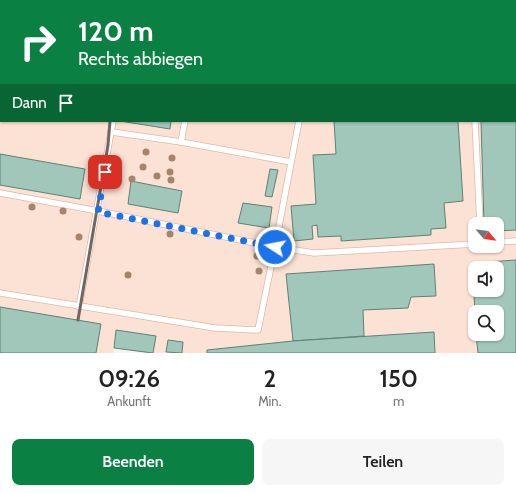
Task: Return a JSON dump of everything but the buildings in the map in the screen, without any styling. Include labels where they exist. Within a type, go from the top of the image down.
[{"type":"lane","points":[[79,307],[114,122]]},
{"type":"lane","points":[[181,142],[185,122]]},
{"type":"lane","points":[[0,293],[215,328],[258,330],[299,122]]},
{"type":"lane","points":[[475,122],[480,217]]},
{"type":"lane","points":[[112,132],[181,142],[291,162]]},
{"type":"lane","points":[[0,193],[275,247],[314,253],[468,244]]},
{"type":"lane","points":[[504,242],[516,241]]},
{"type":"shaded area","points":[[0,122],[516,122],[516,353],[144,353],[114,348],[113,353],[0,353]]},
{"type":"railway","points":[[78,320],[108,145],[110,122]]},
{"type":"route","points":[[105,172],[98,212],[275,247]]}]
